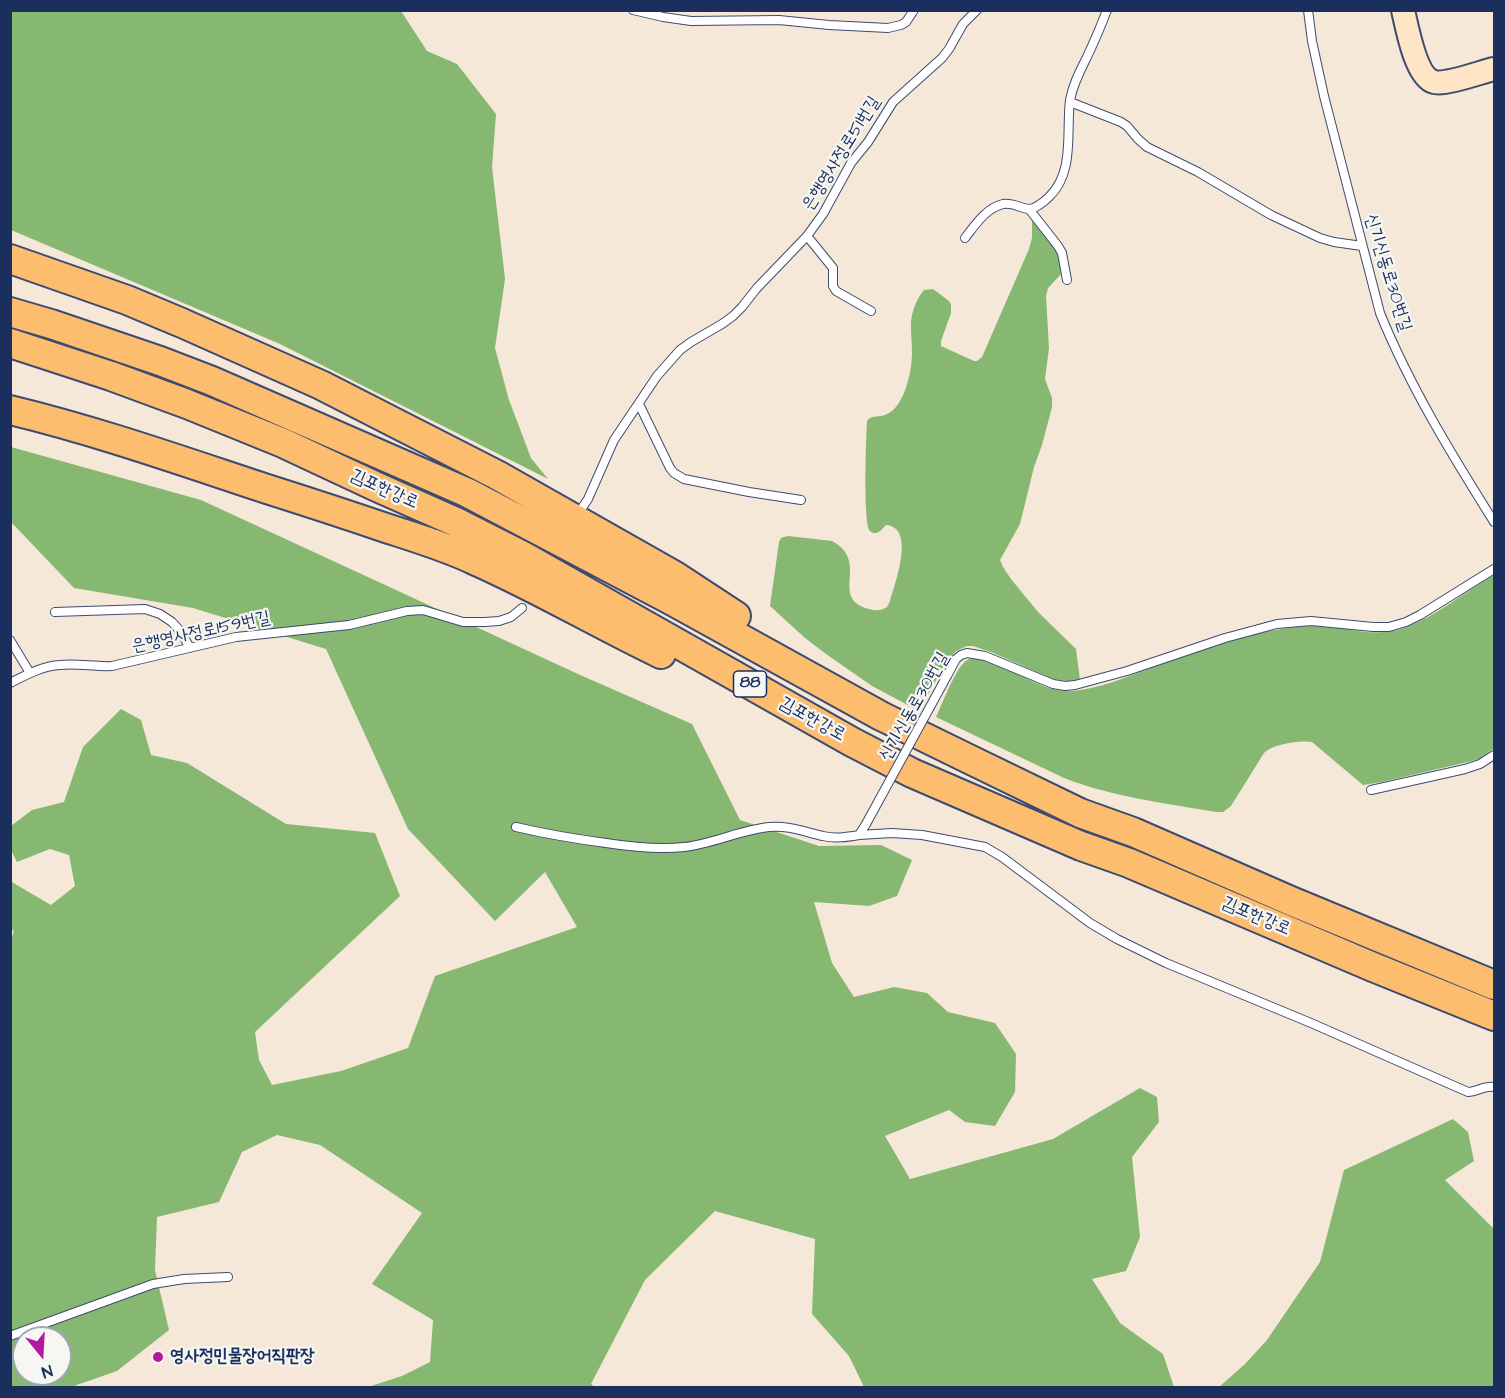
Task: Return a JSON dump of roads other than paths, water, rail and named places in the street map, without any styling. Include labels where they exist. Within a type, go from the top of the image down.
[{"type":"highway","points":[[10,259],[127,300],[182,323],[321,385],[497,475],[675,576],[767,635],[881,716]]},
{"type":"highway","name":"김포한강로","points":[[10,312],[51,324],[212,381],[468,493],[671,600],[881,716],[973,762],[1080,813],[1133,832],[1281,897],[1494,985]]},
{"type":"highway","name":"김포한강로","points":[[10,343],[188,404],[283,443],[456,522],[523,556],[912,773],[1081,846],[1129,863],[1494,1016]]},
{"type":"highway","points":[[10,410],[53,420],[120,441],[433,544],[473,559],[531,587],[662,655],[753,686]]},
{"type":"street","points":[[1403,10],[1419,67],[1433,82],[1442,83],[1494,69]]},
{"type":"lane","points":[[633,10],[691,21],[778,20],[888,28],[906,22],[914,10]]},
{"type":"lane","name":"은행영사정로51번길","points":[[582,508],[592,492],[614,440],[657,376],[671,359],[691,342],[733,316],[807,236],[823,214],[851,163],[872,136],[893,102],[927,69],[942,58],[963,24],[977,10]]},
{"type":"lane","points":[[1029,209],[1049,198],[1063,177],[1072,90],[1107,10]]},
{"type":"lane","name":"신기신동로30번길","points":[[1308,10],[1324,96],[1380,313],[1443,439],[1494,522]]},
{"type":"lane","points":[[1070,102],[1121,122],[1142,144],[1198,172],[1271,215],[1320,238],[1362,246]]},
{"type":"lane","points":[[965,238],[986,213],[1002,204],[1029,209],[1058,246],[1062,254],[1067,280]]},
{"type":"lane","name":"은행영사정로51번길","points":[[807,236],[832,265],[833,286],[836,291],[871,311]]},
{"type":"lane","points":[[639,404],[670,468],[678,476],[731,489],[801,500]]},
{"type":"lane","name":"신기신동로30번길","points":[[859,835],[956,659],[967,652],[985,656],[1053,684],[1075,685],[1277,624],[1311,621],[1389,627],[1420,615],[1494,569]]},
{"type":"lane","name":"은행영사정로159번길","points":[[10,683],[48,666],[73,664],[95,667],[112,666],[236,637],[350,625],[407,611],[423,610],[463,622],[484,622],[511,617],[522,608]]},
{"type":"lane","points":[[55,612],[145,609],[160,614],[172,622],[190,648]]},
{"type":"lane","points":[[10,640],[30,673]]},
{"type":"lane","points":[[1371,790],[1465,769],[1480,764],[1494,754]]},
{"type":"lane","points":[[516,827],[617,845],[669,849],[702,844],[769,827],[785,827],[825,837],[840,838],[904,833],[985,847],[1105,933],[1166,963],[1468,1092],[1494,1087]]},
{"type":"lane","points":[[10,1336],[153,1284],[184,1279],[228,1277]]},
{"type":"place","name":"영사정민물장어직판장","points":[[158,1357]]}]
